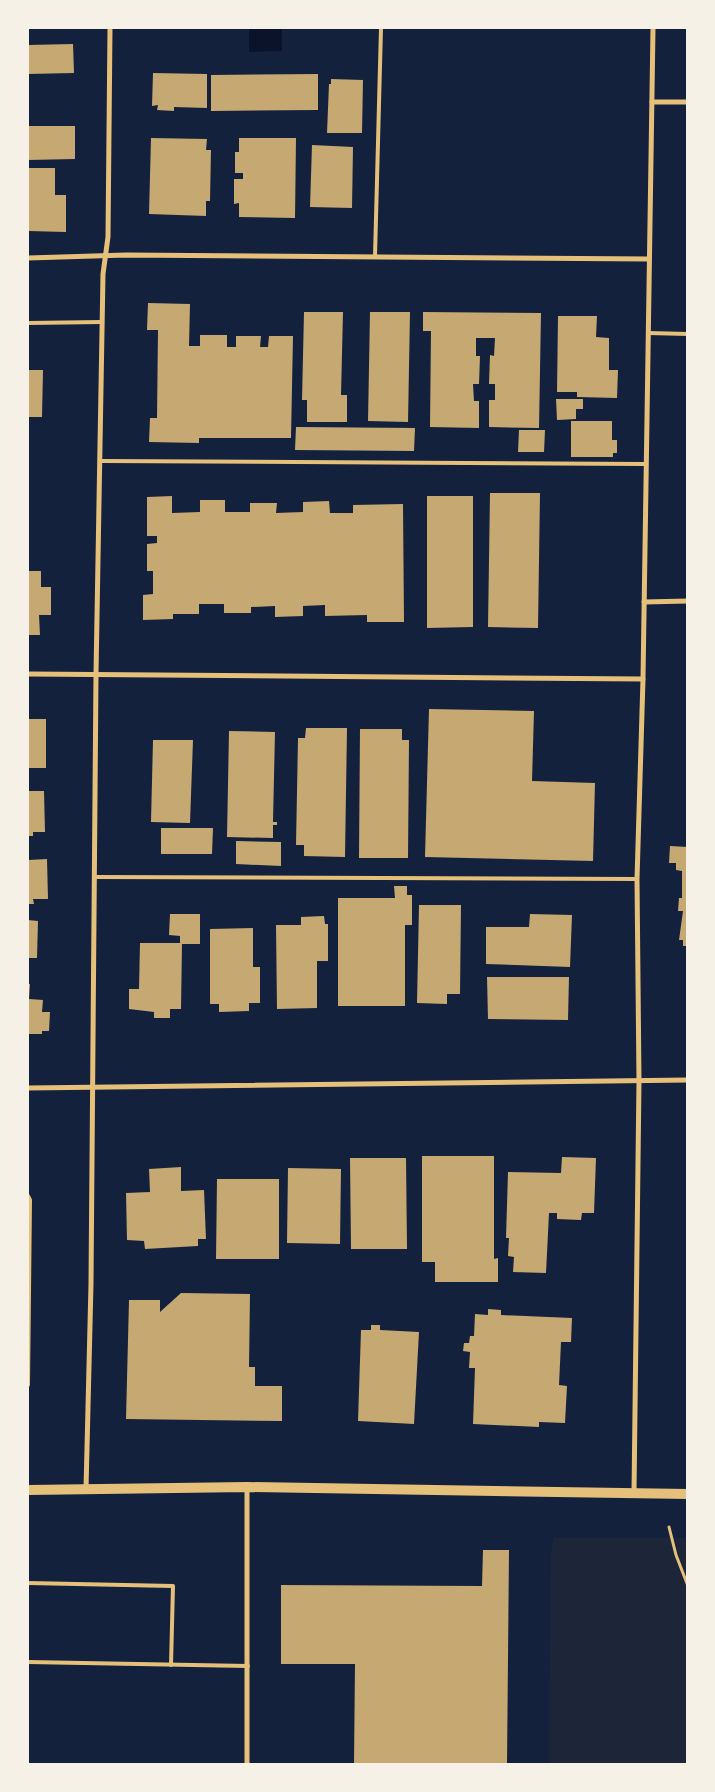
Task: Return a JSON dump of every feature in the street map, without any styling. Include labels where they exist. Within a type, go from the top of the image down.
[{"type":"main road","points":[[28,1490],[248,1487],[688,1494]]},
{"type":"street","points":[[86,1490],[91,1294],[96,674],[102,322],[105,255],[108,237],[110,28]]},
{"type":"street","points":[[634,1493],[639,1081],[637,879],[643,679],[653,28]]},
{"type":"street","points":[[652,102],[688,102]]},
{"type":"street","points":[[28,258],[105,255],[649,259]]},
{"type":"street","points":[[644,602],[688,601]]},
{"type":"street","points":[[28,674],[643,679]]},
{"type":"street","points":[[28,1088],[688,1080]]},
{"type":"street","points":[[247,1764],[248,1487]]},
{"type":"lane","points":[[375,256],[381,28]]},
{"type":"lane","points":[[28,322],[102,322]]},
{"type":"lane","points":[[648,333],[688,334]]},
{"type":"lane","points":[[100,461],[646,464]]},
{"type":"lane","points":[[94,877],[637,879]]},
{"type":"lane","points":[[28,1196],[30,1200],[30,1265],[28,1385]]},
{"type":"lane","points":[[28,1583],[173,1586],[171,1665]]},
{"type":"lane","points":[[28,1662],[248,1666]]},
{"type":"path","points":[[669,1527],[676,1555],[688,1586]]},
{"type":"shaded area","points":[[282,28],[282,51],[249,52],[249,29]]},
{"type":"shaded area","points":[[554,1538],[687,1538],[687,1764],[549,1764],[551,1553]]},
{"type":"building","points":[[73,44],[74,73],[28,74],[28,45]]},
{"type":"building","points":[[153,73],[207,74],[207,108],[174,107],[174,111],[157,110],[158,105],[152,106]]},
{"type":"building","points":[[318,74],[318,110],[211,111],[211,75]]},
{"type":"building","points":[[331,79],[363,80],[362,133],[327,133],[329,84],[331,84]]},
{"type":"building","points":[[28,126],[75,126],[75,159],[28,160]]},
{"type":"building","points":[[151,138],[207,139],[206,150],[211,150],[210,201],[206,201],[206,216],[149,214]]},
{"type":"building","points":[[239,138],[296,138],[295,218],[239,217],[239,203],[234,204],[234,179],[243,179],[243,173],[235,173],[235,152],[239,152]]},
{"type":"building","points":[[312,145],[353,147],[352,208],[310,207]]},
{"type":"building","points":[[28,168],[55,168],[55,195],[66,195],[66,232],[28,231]]},
{"type":"building","points":[[148,303],[190,304],[189,346],[200,346],[200,335],[227,335],[227,347],[236,347],[236,336],[261,336],[260,347],[268,347],[269,336],[293,336],[291,438],[199,438],[199,443],[149,442],[150,418],[157,418],[158,330],[147,330]]},
{"type":"building","points":[[304,312],[343,312],[341,395],[347,395],[347,422],[307,422],[307,400],[302,400]]},
{"type":"building","points":[[370,312],[410,312],[408,422],[368,421]]},
{"type":"building","points":[[423,312],[541,313],[539,428],[489,427],[489,400],[495,400],[495,384],[489,384],[490,355],[494,356],[495,338],[476,338],[476,356],[480,356],[479,384],[473,384],[474,401],[479,401],[479,428],[430,427],[431,331],[423,331]]},
{"type":"building","points":[[558,316],[597,316],[596,337],[609,338],[609,370],[618,370],[617,398],[577,397],[577,392],[557,392]]},
{"type":"building","points":[[28,370],[43,370],[42,417],[28,417]]},
{"type":"building","points":[[556,399],[583,399],[583,409],[576,409],[576,419],[557,420]]},
{"type":"building","points":[[571,421],[612,421],[612,440],[617,440],[617,453],[613,453],[613,457],[571,457]]},
{"type":"building","points":[[296,427],[415,428],[414,451],[295,450]]},
{"type":"building","points":[[519,430],[545,430],[544,452],[518,452]]},
{"type":"building","points":[[490,493],[540,493],[538,628],[488,627]]},
{"type":"building","points":[[172,496],[172,513],[200,512],[200,500],[225,500],[225,512],[250,512],[250,503],[277,503],[276,513],[303,512],[303,502],[329,501],[330,513],[353,513],[353,505],[403,504],[404,622],[367,622],[367,615],[325,616],[325,605],[303,606],[303,616],[275,617],[275,606],[251,607],[251,613],[224,613],[224,604],[199,604],[199,614],[173,614],[173,619],[143,620],[143,595],[153,594],[153,571],[147,571],[147,544],[157,543],[157,536],[147,536],[147,497]]},
{"type":"building","points":[[427,496],[473,496],[473,627],[427,628]]},
{"type":"building","points":[[28,571],[41,571],[41,587],[51,587],[51,615],[39,615],[40,635],[28,635]]},
{"type":"building","points":[[429,709],[534,711],[532,781],[595,783],[593,861],[425,857]]},
{"type":"building","points":[[28,719],[46,719],[46,768],[28,768]]},
{"type":"building","points":[[306,728],[347,728],[345,857],[304,856],[304,845],[296,845],[298,738],[305,738]]},
{"type":"building","points":[[360,729],[402,729],[402,740],[409,740],[408,858],[359,858]]},
{"type":"building","points":[[229,731],[275,732],[273,822],[277,822],[277,825],[273,825],[273,838],[227,837]]},
{"type":"building","points":[[153,740],[193,740],[190,823],[151,822]]},
{"type":"building","points":[[28,791],[44,791],[45,832],[33,832],[33,836],[28,836]]},
{"type":"building","points":[[161,828],[213,828],[212,854],[161,854]]},
{"type":"building","points":[[236,841],[281,842],[281,866],[236,864]]},
{"type":"building","points":[[670,846],[688,847],[688,946],[683,946],[683,940],[679,940],[683,911],[678,911],[679,898],[682,898],[682,871],[676,870],[676,863],[669,863]]},
{"type":"building","points":[[47,859],[48,899],[33,899],[34,904],[28,904],[28,860]]},
{"type":"building","points":[[394,886],[407,886],[407,895],[412,895],[412,925],[405,925],[405,1006],[338,1006],[338,898],[395,898]]},
{"type":"building","points":[[419,905],[461,905],[460,994],[447,994],[447,1004],[417,1003]]},
{"type":"building","points":[[170,914],[200,914],[200,944],[182,944],[181,1009],[170,1009],[170,1018],[154,1018],[154,1012],[129,1009],[129,989],[139,989],[140,943],[180,943],[180,936],[169,935]]},
{"type":"building","points":[[530,914],[572,915],[570,967],[486,964],[486,927],[529,927]]},
{"type":"building","points":[[324,916],[325,924],[328,924],[328,961],[317,961],[317,1008],[277,1009],[276,925],[301,925],[301,917]]},
{"type":"building","points":[[28,920],[38,921],[37,958],[28,958]]},
{"type":"building","points":[[253,928],[253,967],[260,967],[260,1003],[249,1003],[249,1011],[219,1012],[219,1004],[210,1004],[210,929]]},
{"type":"building","points":[[487,977],[569,977],[568,1020],[488,1019]]},
{"type":"building","points":[[28,984],[30,984],[29,999],[43,1000],[42,1012],[50,1012],[49,1031],[42,1031],[42,1034],[28,1034]]},
{"type":"building","points":[[422,1156],[494,1156],[494,1259],[498,1258],[498,1282],[435,1282],[435,1262],[422,1262]]},
{"type":"building","points":[[562,1157],[596,1158],[594,1213],[582,1213],[581,1220],[557,1219],[557,1213],[549,1213],[546,1273],[513,1272],[514,1257],[508,1256],[509,1238],[506,1238],[508,1172],[561,1173]]},
{"type":"building","points":[[350,1158],[406,1158],[407,1249],[351,1249]]},
{"type":"building","points":[[181,1167],[181,1191],[204,1190],[206,1239],[198,1239],[198,1246],[145,1249],[144,1241],[127,1240],[126,1193],[150,1192],[149,1169]]},
{"type":"building","points":[[288,1168],[341,1169],[340,1244],[287,1243]]},
{"type":"building","points":[[217,1179],[279,1179],[279,1259],[216,1259]]},
{"type":"building","points":[[181,1293],[250,1294],[249,1367],[255,1367],[255,1386],[282,1386],[282,1421],[126,1419],[129,1300],[160,1300],[160,1312]]},
{"type":"building","points":[[488,1309],[501,1310],[501,1315],[572,1318],[571,1342],[561,1342],[559,1385],[567,1386],[565,1423],[539,1422],[539,1427],[473,1424],[475,1368],[469,1368],[470,1352],[463,1351],[464,1343],[469,1343],[470,1336],[474,1336],[475,1314],[488,1315]]},
{"type":"building","points":[[371,1325],[380,1325],[380,1330],[419,1332],[414,1424],[358,1421],[361,1330],[371,1330]]},
{"type":"building","points":[[483,1550],[509,1550],[507,1764],[354,1764],[355,1664],[281,1664],[281,1585],[482,1586]]}]
